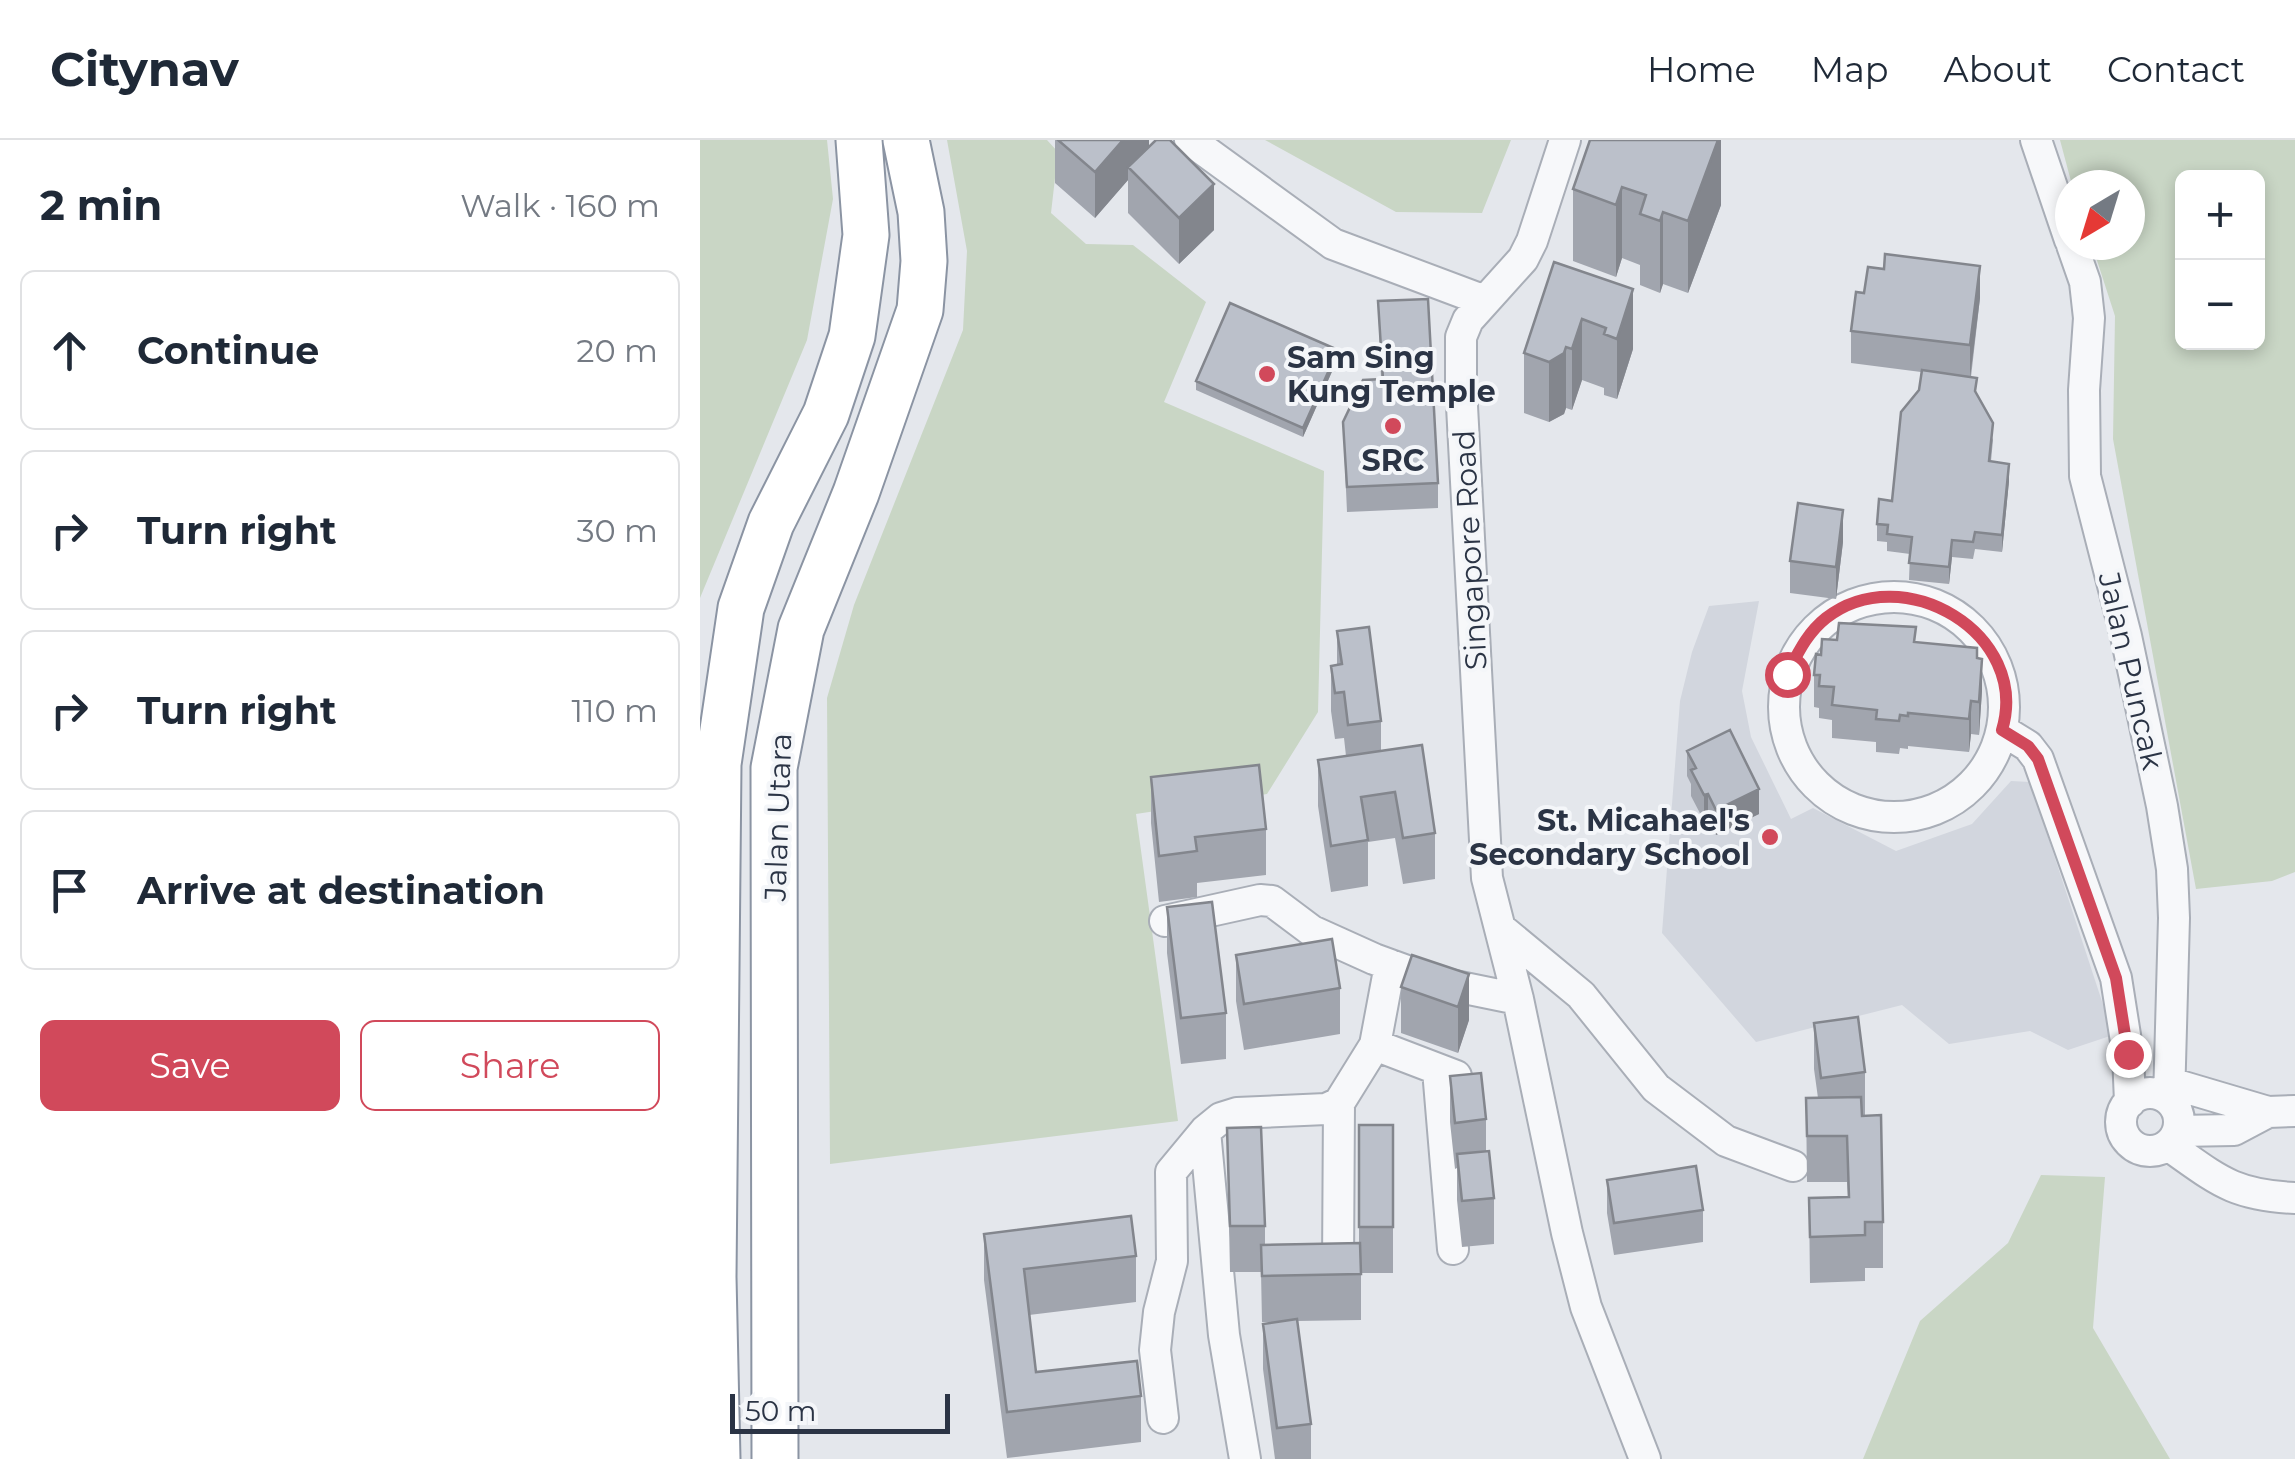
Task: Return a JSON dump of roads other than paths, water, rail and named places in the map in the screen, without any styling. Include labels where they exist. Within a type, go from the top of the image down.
[{"type":"highway","name":"Jalan Utara","points":[[717,1459],[713,1278],[718,764],[741,608],[771,523],[826,414],[852,336],[866,236],[860,140]]},
{"type":"highway","name":"Jalan Utara","points":[[774,1459],[774,768],[800,629],[856,494],[920,310],[924,261],[921,212],[906,140]]},
{"type":"street","points":[[1190,140],[1333,244],[1484,302]]},
{"type":"street","name":"Singapore Road","points":[[1518,998],[1487,878],[1460,388],[1461,337],[1468,320],[1512,274],[1532,241],[1565,140]]},
{"type":"street","name":"Jalan Puncak","points":[[2036,140],[2055,196]]},
{"type":"street","name":"Jalan Puncak","points":[[2077,260],[2085,282],[2089,318],[2084,390],[2085,476],[2130,655],[2172,869],[2170,1092],[2178,1114],[2173,1138]]},
{"type":"street","points":[[1878,596],[1929,602],[1964,621],[1986,646],[2002,684],[2002,730],[1994,756],[1973,786],[1942,807],[1907,818],[1870,816],[1836,802],[1808,777],[1789,745],[1782,710],[1787,674],[1802,642],[1827,617],[1855,602],[1878,596]]},
{"type":"street","points":[[2002,730],[2028,746],[2038,759],[2116,978],[2128,1054],[2130,1102]]},
{"type":"street","points":[[1164,921],[1260,900],[1272,901],[1312,931],[1390,965],[1440,983],[1518,998],[1586,1307],[1645,1459]]},
{"type":"street","points":[[1500,928],[1581,996],[1656,1088],[1726,1141],[1793,1166]]},
{"type":"street","points":[[1338,1266],[1339,1103],[1375,1045],[1390,965]]},
{"type":"street","points":[[1375,1045],[1477,1084]]},
{"type":"street","points":[[1438,1070],[1453,1249]]},
{"type":"street","points":[[2170,1092],[2282,1112],[2234,1130],[2173,1138],[2149,1151],[2131,1144],[2122,1126],[2122,1116],[2130,1102],[2136,1096],[2154,1093],[2170,1092]]},
{"type":"street","points":[[1163,1418],[1155,1350],[1159,1312],[1172,1262],[1172,1172],[1205,1131],[1221,1118],[1326,1109],[1339,1103]]},
{"type":"street","points":[[1205,1131],[1224,1335],[1244,1459]]},
{"type":"street","points":[[2173,1138],[2236,1190],[2256,1196],[2295,1198]]},
{"type":"place","name":"Sam Sing Kung Temple","points":[[1267,374]]},
{"type":"place","name":"SRC","points":[[1393,426]]},
{"type":"place","name":"St. Micahael's Secondary School","points":[[1770,837]]}]
